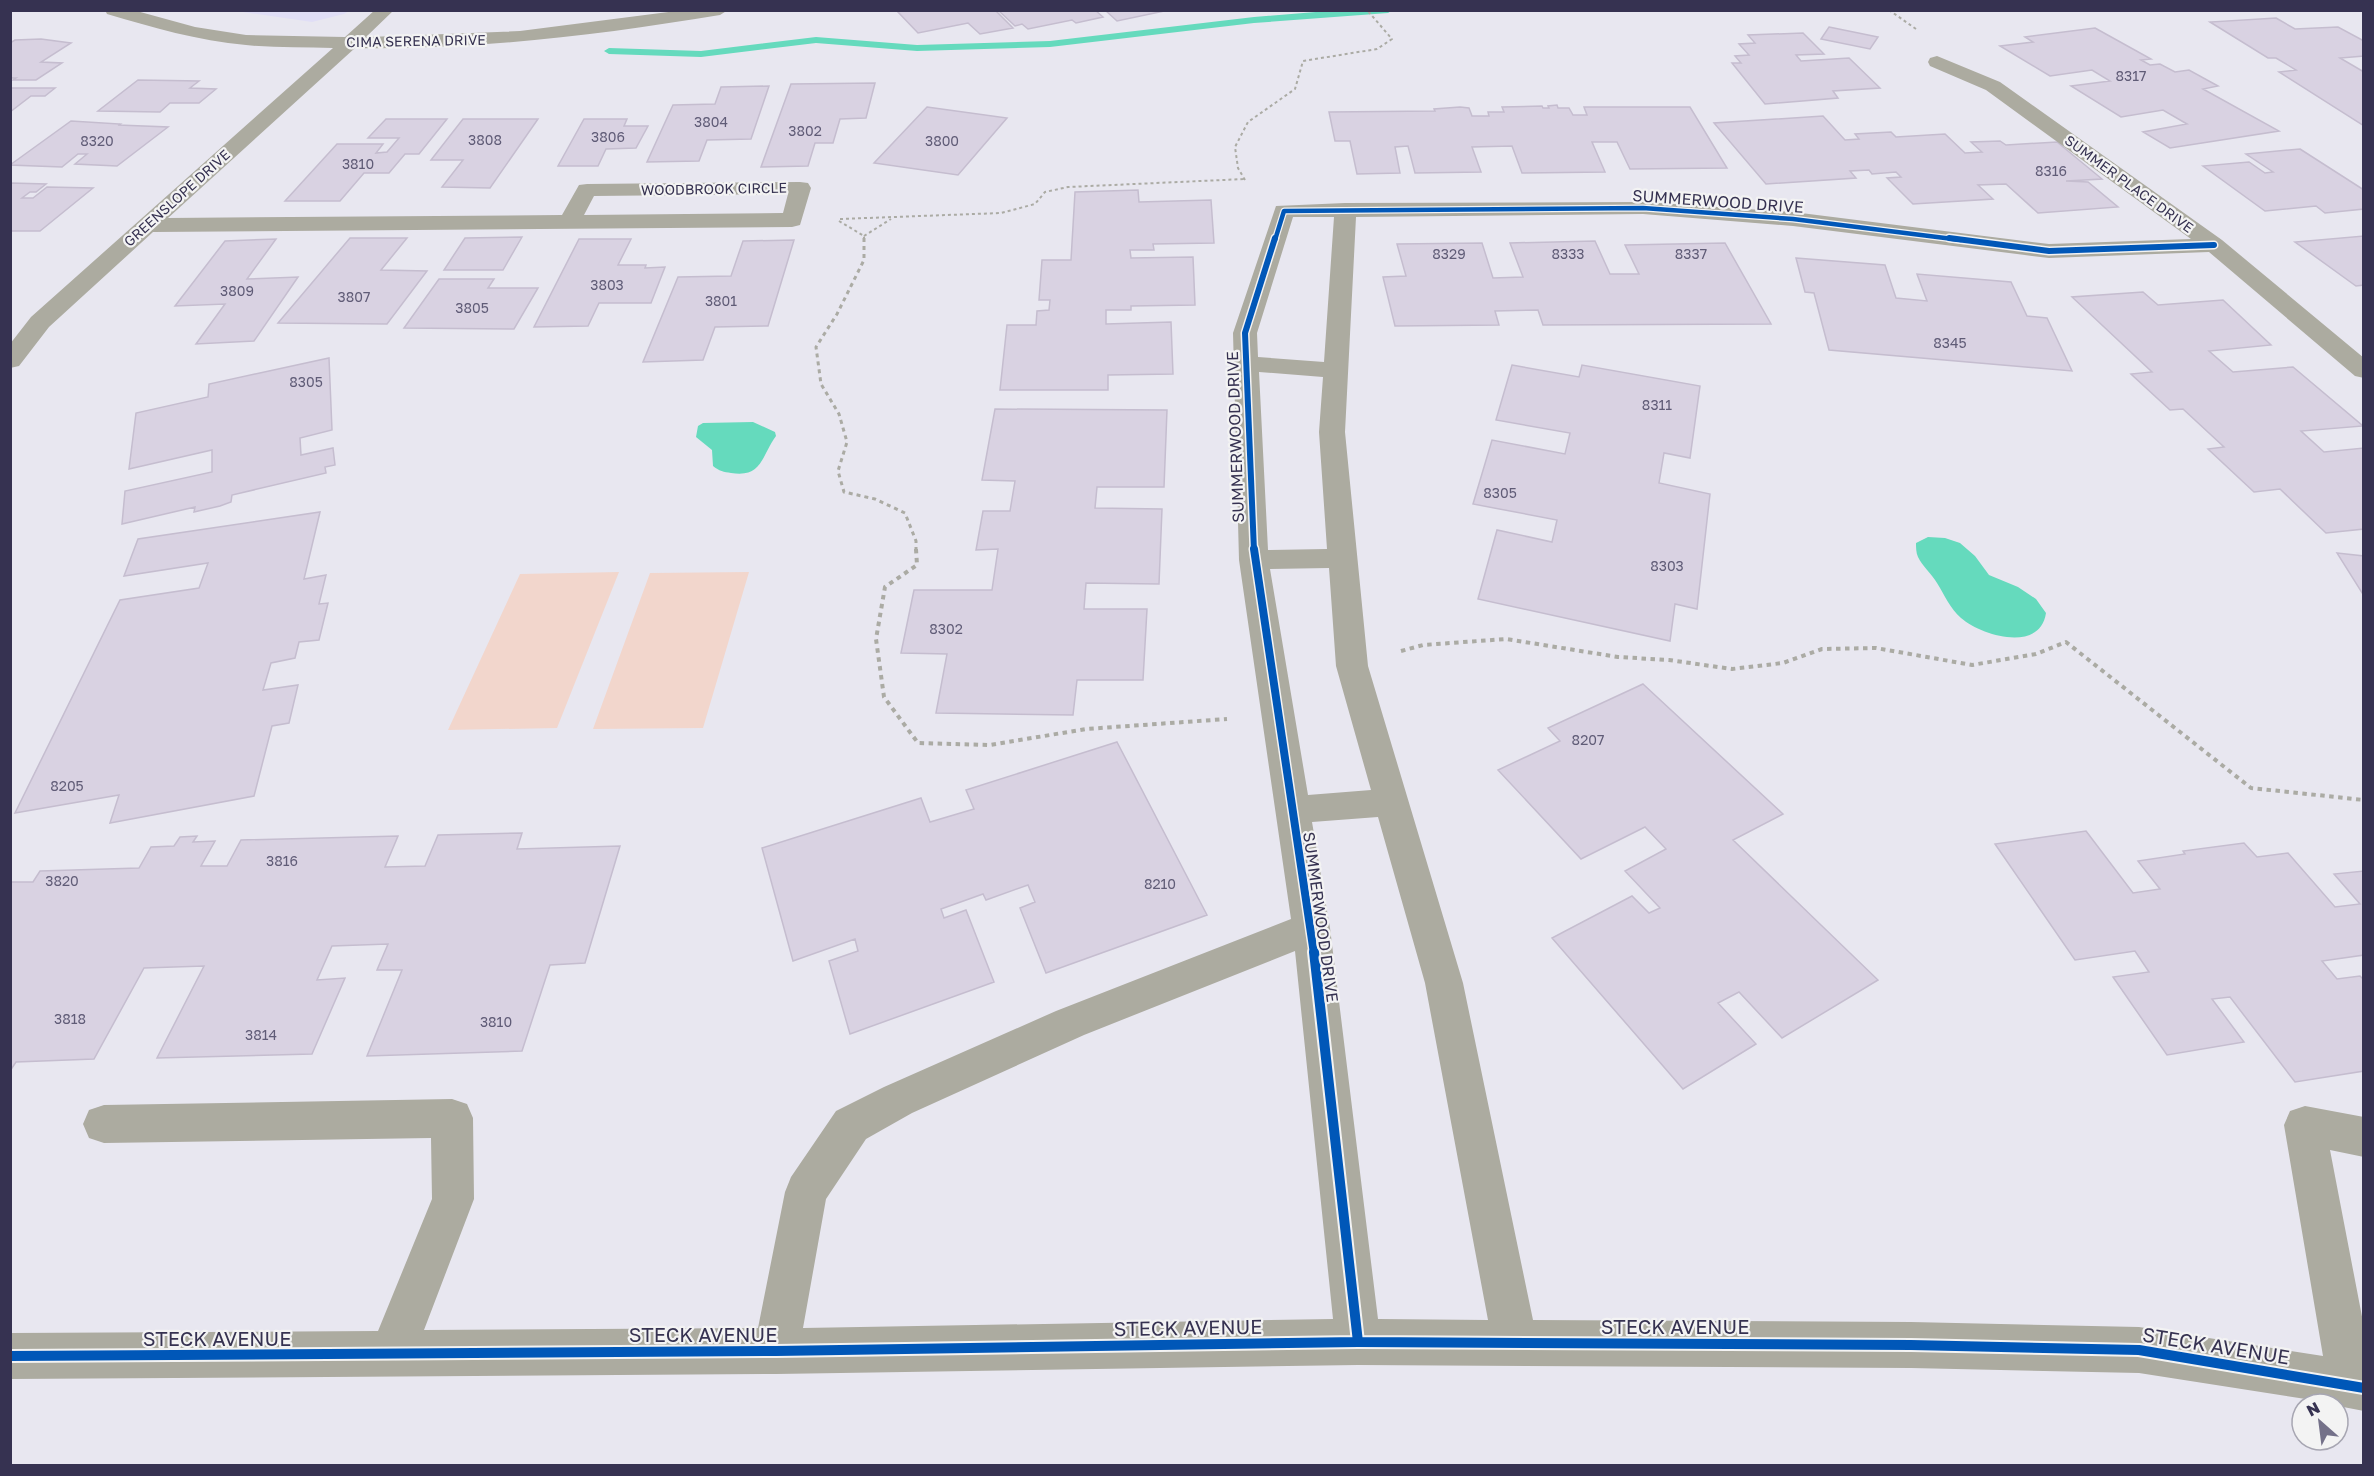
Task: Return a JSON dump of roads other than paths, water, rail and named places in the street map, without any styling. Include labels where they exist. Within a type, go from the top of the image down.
[{"type":"street","name":"CIMA SERENA DRIVE","points":[[113,10],[171,27],[245,40],[352,43],[500,40],[588,31],[689,13],[720,10]]},
{"type":"street","name":"GREENSLOPE DRIVE","points":[[10,361],[40,322],[386,10]]},
{"type":"street","name":"SUMMER PLACE DRIVE","points":[[1937,62],[1993,86],[2214,245],[2364,371]]},
{"type":"street","name":"WOODBROOK CIRCLE","points":[[147,225],[569,222],[792,220],[800,188],[587,190],[569,222]]},
{"type":"street","name":"SUMMERWOOD DRIVE","points":[[1358,1342],[1311,928],[1254,560],[1245,333],[1284,211],[1643,208],[1793,219],[2049,252],[2214,245]]},
{"type":"street","points":[[1345,210],[1332,432],[1352,666],[1444,983],[1515,1342]]},
{"type":"street","points":[[1246,364],[1336,370]]},
{"type":"street","points":[[1254,560],[1342,558]]},
{"type":"street","points":[[1293,810],[1391,802]]},
{"type":"street","points":[[776,1351],[806,1192],[851,1125],[898,1100],[1070,1023],[1311,928]]},
{"type":"street","points":[[104,1124],[452,1118],[453,1199],[392,1354]]},
{"type":"street","points":[[2357,1387],[2305,1125],[2364,1137]]},
{"type":"street","name":"STECK AVENUE","points":[[10,1356],[776,1351],[1358,1342],[1911,1345],[2139,1350],[2357,1387]]},
{"type":"waterway","points":[[609,51],[701,54],[816,40],[917,48],[1050,44],[1254,20],[1388,10]]}]
